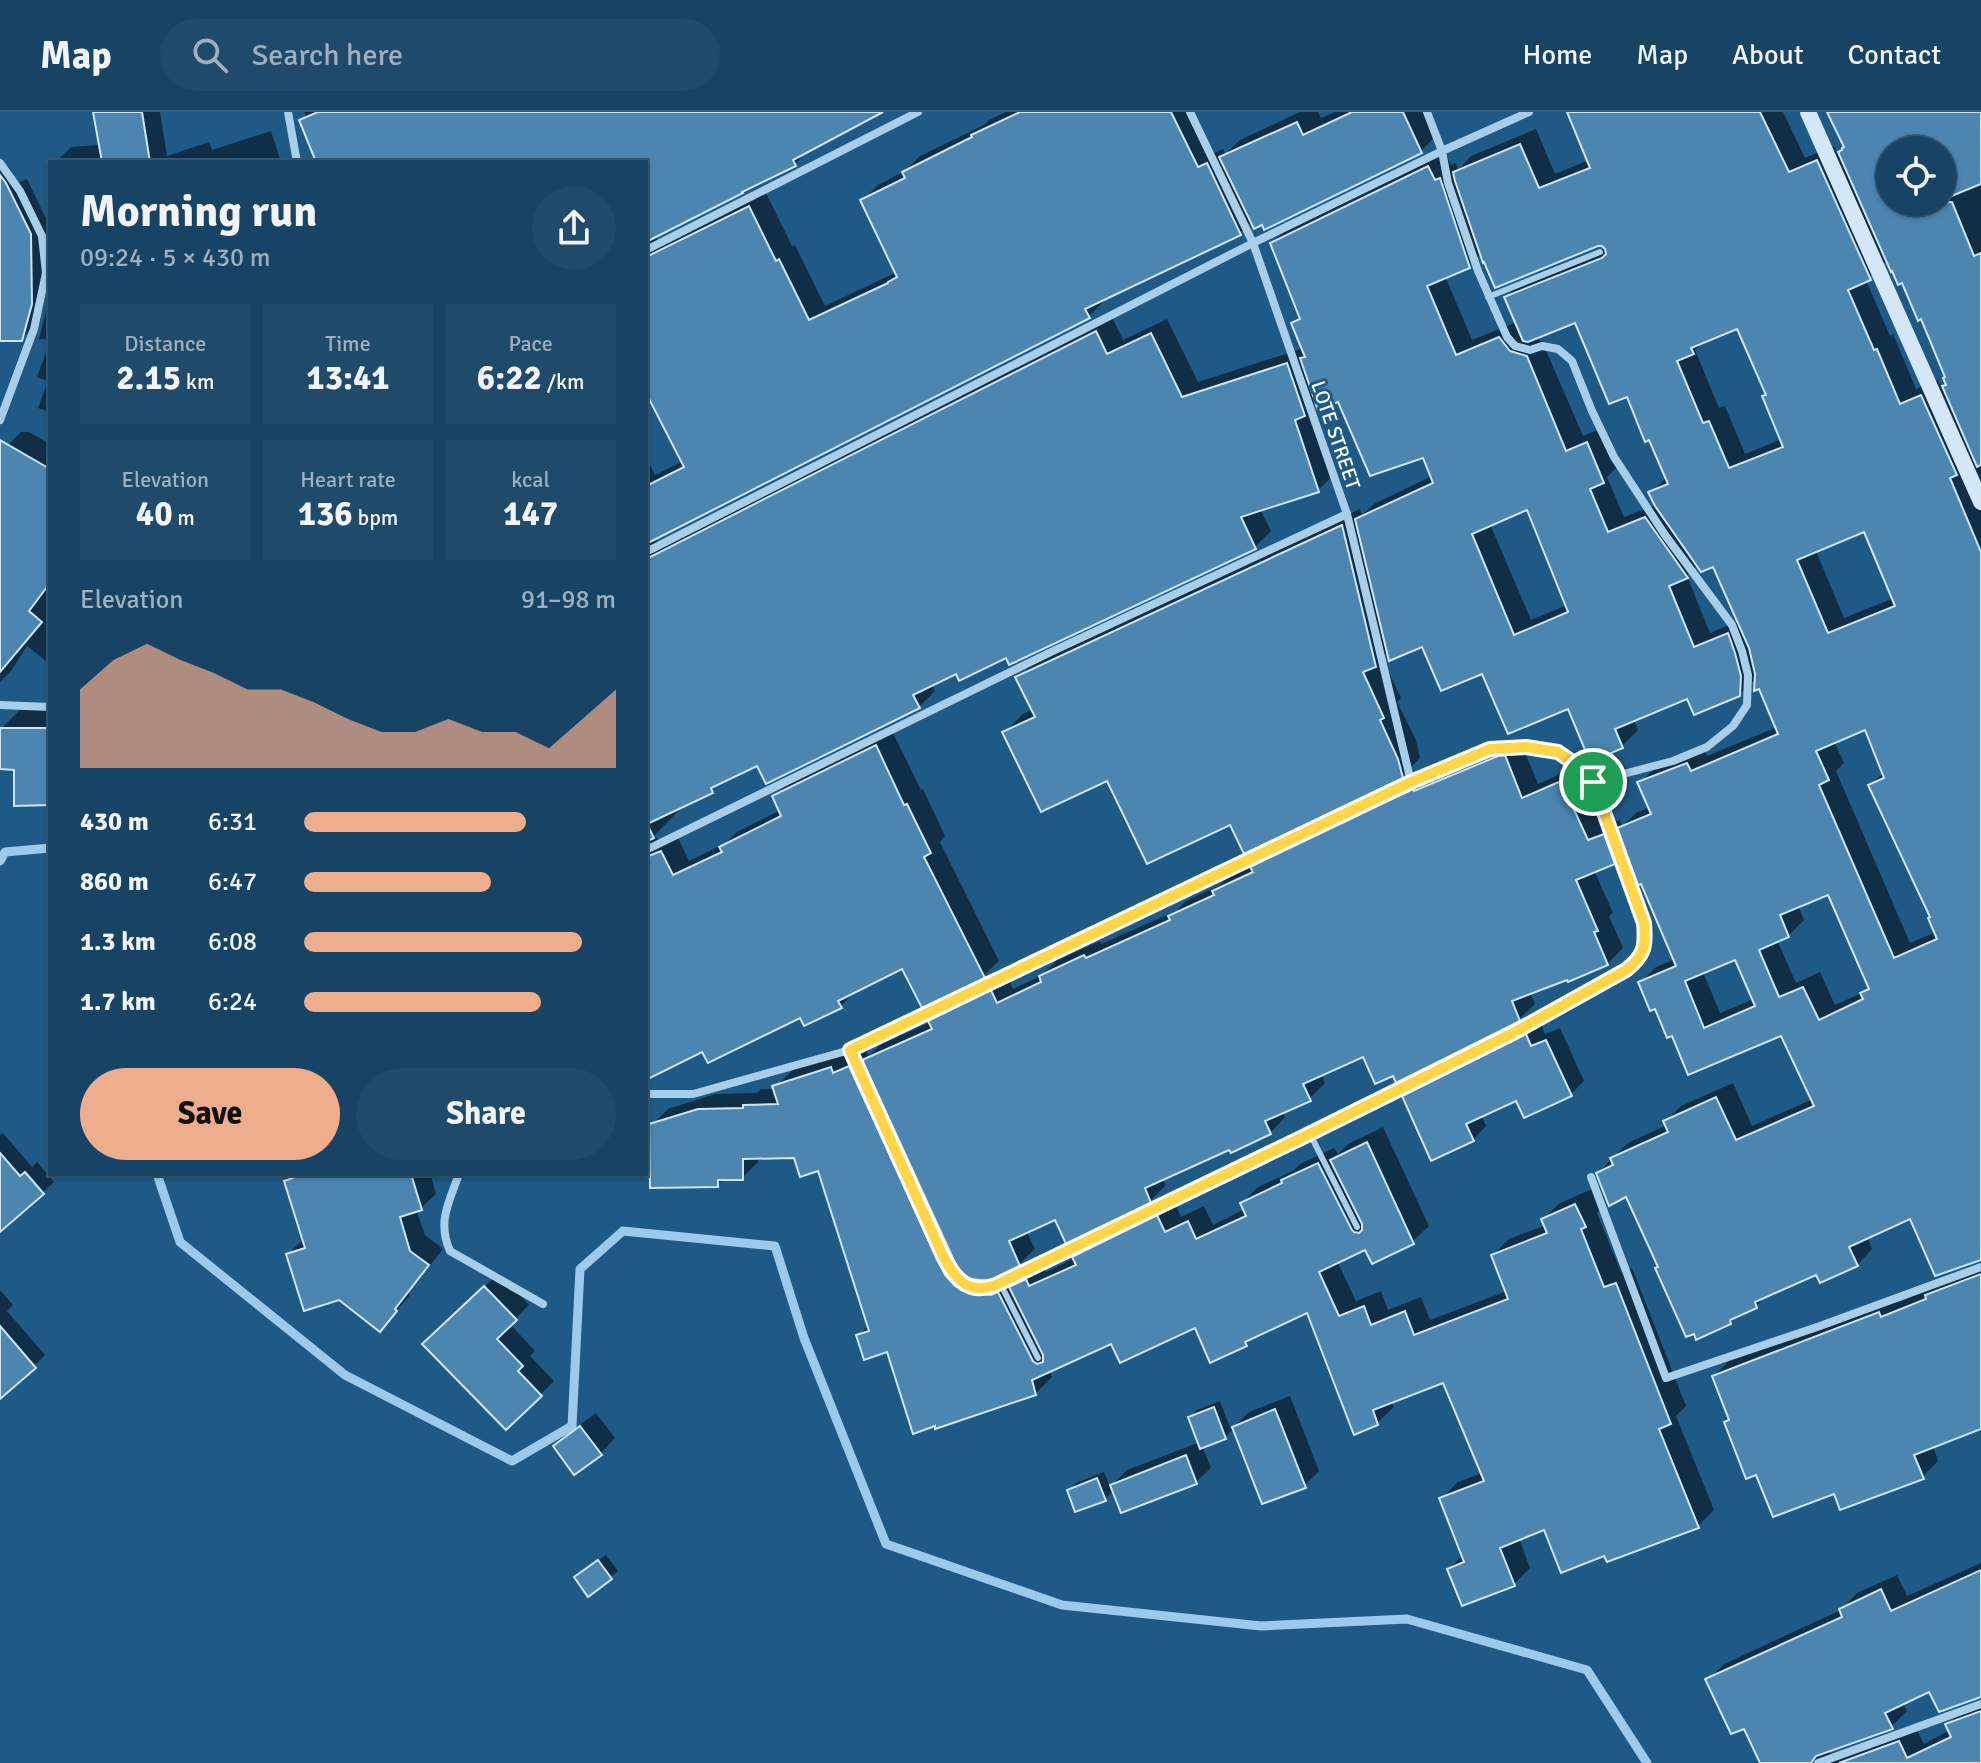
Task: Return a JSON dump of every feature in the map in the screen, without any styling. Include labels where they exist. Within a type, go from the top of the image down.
[{"type":"main road","points":[[1808,112],[1981,502]]},
{"type":"street","points":[[648,249],[918,112]]},
{"type":"street","name":"LOTE STREET","points":[[1190,112],[1253,243],[1347,514],[1411,782]]},
{"type":"street","points":[[1427,112],[1488,297],[1507,337],[1515,346],[1530,350],[1542,346],[1558,349],[1572,361],[1614,457],[1665,535],[1732,625],[1748,675],[1747,705],[1733,726],[1707,747],[1673,761],[1593,782]]},
{"type":"street","points":[[648,551],[1253,243],[1529,112]]},
{"type":"street","points":[[292,113],[297,160]]},
{"type":"street","points":[[0,163],[20,191],[42,236],[46,273],[34,329],[0,420]]},
{"type":"street","points":[[648,849],[1053,651],[1347,514]]},
{"type":"street","points":[[0,705],[48,707]]},
{"type":"street","points":[[648,1094],[693,1094],[850,1050],[1411,782],[1490,749],[1526,747],[1558,752],[1593,782],[1644,923],[1643,951],[1626,970],[1513,1033],[991,1288],[972,1288],[959,1281],[951,1271],[850,1050]]},
{"type":"street","points":[[458,1176],[443,1225],[443,1237],[450,1251],[543,1304]]},
{"type":"street","points":[[1591,1177],[1666,1378],[1981,1267]]},
{"type":"street","points":[[1818,1763],[1981,1704]]},
{"type":"lane","points":[[1488,297],[1600,252]]},
{"type":"lane","points":[[1310,1134],[1357,1227]]},
{"type":"lane","points":[[1000,1283],[1038,1358]]},
{"type":"building","points":[[93,112],[142,112],[150,160],[102,160]]},
{"type":"building","points":[[318,112],[883,112],[793,160],[796,166],[648,241],[648,160],[315,160],[299,120]]},
{"type":"building","points":[[1020,112],[1171,112],[1198,167],[1207,163],[1241,235],[1085,309],[1090,318],[648,543],[648,485],[684,467],[648,397],[648,256],[749,206],[809,320],[897,277],[860,200],[905,178],[902,172]]},
{"type":"building","points":[[1352,112],[1403,112],[1422,153],[1264,230],[1262,225],[1254,229],[1219,157],[1297,122],[1303,135]]},
{"type":"building","points":[[1567,112],[1760,112],[1789,172],[1817,160],[1871,280],[1848,290],[1900,404],[1921,395],[1957,475],[1950,478],[1981,552],[1981,1260],[1935,1276],[1910,1219],[1849,1247],[1858,1266],[1820,1283],[1816,1275],[1755,1302],[1757,1308],[1696,1340],[1694,1334],[1686,1337],[1626,1197],[1609,1206],[1596,1173],[1613,1165],[1610,1158],[1668,1132],[1663,1121],[1716,1097],[1736,1140],[1814,1106],[1781,1036],[1688,1075],[1672,1036],[1667,1038],[1655,1009],[1650,1011],[1638,982],[1676,966],[1641,884],[1638,885],[1617,828],[1651,814],[1637,782],[1687,763],[1691,771],[1778,734],[1759,689],[1754,691],[1755,674],[1749,648],[1713,567],[1701,572],[1648,492],[1668,484],[1649,440],[1645,442],[1627,397],[1609,404],[1575,323],[1528,342],[1523,341],[1504,297],[1602,258],[1606,254],[1605,249],[1598,246],[1495,288],[1483,263],[1453,172],[1520,144],[1539,188],[1590,168]],"holes":[[[1737,329],[1766,395],[1762,396],[1783,447],[1729,468],[1709,421],[1703,423],[1677,361],[1694,354],[1691,348]],[[1864,532],[1895,606],[1828,633],[1797,560]],[[1865,730],[1884,778],[1868,785],[1930,917],[1937,939],[1894,958],[1819,785],[1829,780],[1816,751]],[[1828,895],[1869,989],[1860,993],[1863,999],[1819,1020],[1803,987],[1779,997],[1759,950],[1789,937],[1780,915]],[[1735,960],[1755,1006],[1704,1028],[1685,981]]]},
{"type":"building","points":[[1827,112],[1981,112],[1981,184],[1956,194],[1956,136],[1876,136],[1876,216],[1956,216],[1956,212],[1974,256],[1981,253],[1981,465],[1977,467],[1942,386],[1946,385],[1945,377],[1921,319],[1918,321],[1902,283],[1898,285],[1891,272],[1838,152],[1844,147]]},
{"type":"building","points":[[1428,166],[1435,180],[1440,178],[1470,268],[1427,286],[1456,355],[1499,337],[1510,351],[1527,356],[1566,451],[1587,442],[1604,483],[1590,489],[1608,532],[1645,517],[1688,578],[1669,586],[1694,647],[1728,633],[1741,676],[1740,696],[1694,715],[1687,699],[1615,729],[1623,748],[1590,762],[1568,709],[1508,734],[1482,674],[1441,691],[1422,647],[1389,661],[1355,519],[1433,483],[1423,458],[1370,476],[1338,402],[1318,410],[1300,358],[1305,357],[1291,323],[1300,319],[1270,243]],"holes":[[[1527,510],[1568,612],[1514,635],[1472,534]]]},
{"type":"building","points":[[0,175],[31,234],[32,304],[22,341],[0,341]]},
{"type":"building","points":[[1096,331],[1107,354],[1151,333],[1182,397],[1287,363],[1305,416],[1295,420],[1319,492],[1241,517],[1256,549],[1009,665],[1006,658],[959,681],[956,674],[913,695],[920,708],[766,784],[757,766],[711,788],[713,793],[648,824],[648,558]]},
{"type":"building","points":[[0,440],[48,468],[48,586],[29,611],[42,622],[0,672]]},
{"type":"building","points":[[1342,525],[1376,667],[1363,672],[1384,718],[1380,720],[1403,778],[1244,854],[1230,825],[1147,864],[1107,781],[1041,812],[1002,732],[1035,717],[1015,677]]},
{"type":"building","points":[[0,728],[48,728],[48,805],[14,806],[14,770],[0,769]]},
{"type":"building","points":[[876,745],[931,853],[924,857],[985,978],[922,1008],[902,969],[838,1001],[842,1008],[804,1026],[800,1018],[708,1063],[702,1052],[648,1079],[648,856],[661,851],[673,875],[722,852],[719,847],[781,816],[772,796]]},
{"type":"building","points":[[1505,755],[1522,798],[1561,781],[1588,840],[1604,834],[1615,864],[1576,880],[1598,931],[1594,932],[1608,965],[1512,1001],[1520,1021],[1396,1083],[1393,1076],[1375,1084],[1363,1057],[1303,1084],[1311,1101],[1265,1121],[1271,1134],[1145,1188],[1151,1203],[1066,1244],[1055,1220],[1009,1241],[1020,1266],[989,1281],[971,1279],[961,1272],[862,1060],[932,1029],[928,1021],[991,990],[997,1003],[1041,982],[1039,976],[1170,920],[1168,916],[1214,895],[1212,891],[1253,872],[1250,867],[1413,789]]},
{"type":"building","points":[[648,826],[654,838],[648,841]]},
{"type":"building","points":[[1526,1034],[1531,1046],[1546,1040],[1572,1096],[1524,1118],[1516,1101],[1466,1124],[1474,1141],[1431,1161],[1402,1096]]},
{"type":"building","points":[[849,1066],[945,1275],[966,1292],[991,1295],[998,1292],[1037,1364],[1043,1362],[1043,1355],[1009,1287],[1026,1279],[1029,1286],[1076,1265],[1072,1257],[1157,1215],[1165,1232],[1188,1221],[1196,1239],[1246,1216],[1240,1203],[1318,1163],[1352,1230],[1359,1233],[1362,1224],[1330,1160],[1367,1142],[1414,1244],[1372,1264],[1365,1250],[1319,1272],[1339,1316],[1364,1306],[1371,1325],[1405,1311],[1414,1335],[1508,1299],[1491,1255],[1547,1233],[1541,1219],[1575,1204],[1586,1227],[1581,1229],[1604,1287],[1616,1283],[1671,1424],[1659,1429],[1699,1528],[1607,1562],[1604,1556],[1561,1573],[1544,1530],[1500,1548],[1515,1586],[1462,1606],[1447,1569],[1464,1562],[1439,1498],[1484,1481],[1443,1383],[1373,1410],[1378,1425],[1354,1435],[1307,1313],[1245,1342],[1247,1346],[1210,1363],[1195,1328],[1120,1363],[1111,1344],[1032,1380],[1036,1395],[913,1434],[887,1352],[864,1360],[856,1335],[869,1331],[818,1171],[800,1177],[794,1158],[743,1159],[743,1180],[718,1180],[718,1187],[650,1188],[649,1124],[698,1109],[778,1104],[772,1086],[831,1067],[833,1073]]},
{"type":"building","points":[[0,1153],[20,1176],[25,1172],[44,1194],[0,1232]]},
{"type":"building","points":[[412,1176],[422,1210],[400,1217],[410,1251],[429,1265],[380,1332],[339,1300],[304,1311],[286,1254],[305,1248],[284,1181],[293,1178]]},
{"type":"building","points":[[1981,1274],[1981,1429],[1914,1455],[1924,1479],[1840,1510],[1834,1494],[1773,1517],[1756,1475],[1746,1479],[1724,1422],[1729,1420],[1712,1376],[1879,1312],[1881,1317],[1926,1299],[1925,1295]]},
{"type":"building","points":[[484,1286],[517,1320],[497,1339],[523,1366],[518,1371],[542,1396],[506,1430],[422,1344]]},
{"type":"building","points":[[0,1326],[36,1368],[0,1399]]},
{"type":"building","points":[[1214,1407],[1226,1439],[1200,1449],[1188,1417]]},
{"type":"building","points":[[1275,1409],[1306,1488],[1262,1504],[1232,1427]]},
{"type":"building","points":[[580,1426],[602,1455],[574,1475],[553,1446]]},
{"type":"building","points":[[1186,1455],[1197,1484],[1121,1513],[1110,1485]]},
{"type":"building","points":[[1097,1478],[1106,1501],[1075,1512],[1067,1490]]},
{"type":"building","points":[[598,1560],[612,1579],[588,1597],[574,1577]]},
{"type":"building","points":[[1981,1570],[1981,1697],[1939,1712],[1929,1692],[1885,1713],[1893,1729],[1816,1756],[1811,1763],[1760,1763],[1744,1729],[1731,1734],[1705,1679],[1842,1617],[1839,1609],[1881,1589],[1891,1611]]},
{"type":"building","points":[[1981,1711],[1981,1763],[1839,1763],[1899,1741],[1907,1758],[1951,1737],[1945,1724]]},
{"type":"waterway","points":[[0,861],[5,852],[48,848]]},
{"type":"waterway","points":[[158,1176],[180,1242],[345,1375],[512,1461],[572,1426],[580,1269],[623,1231],[775,1246],[804,1338],[886,1544],[1062,1605],[1261,1626],[1407,1619],[1587,1670],[1647,1763]]},
{"type":"route","points":[[1526,747],[1558,752],[1593,782],[1644,923],[1643,951],[1626,970],[1513,1033],[991,1288],[972,1288],[959,1281],[951,1271],[850,1050],[1411,782],[1490,749],[1526,747]]}]
